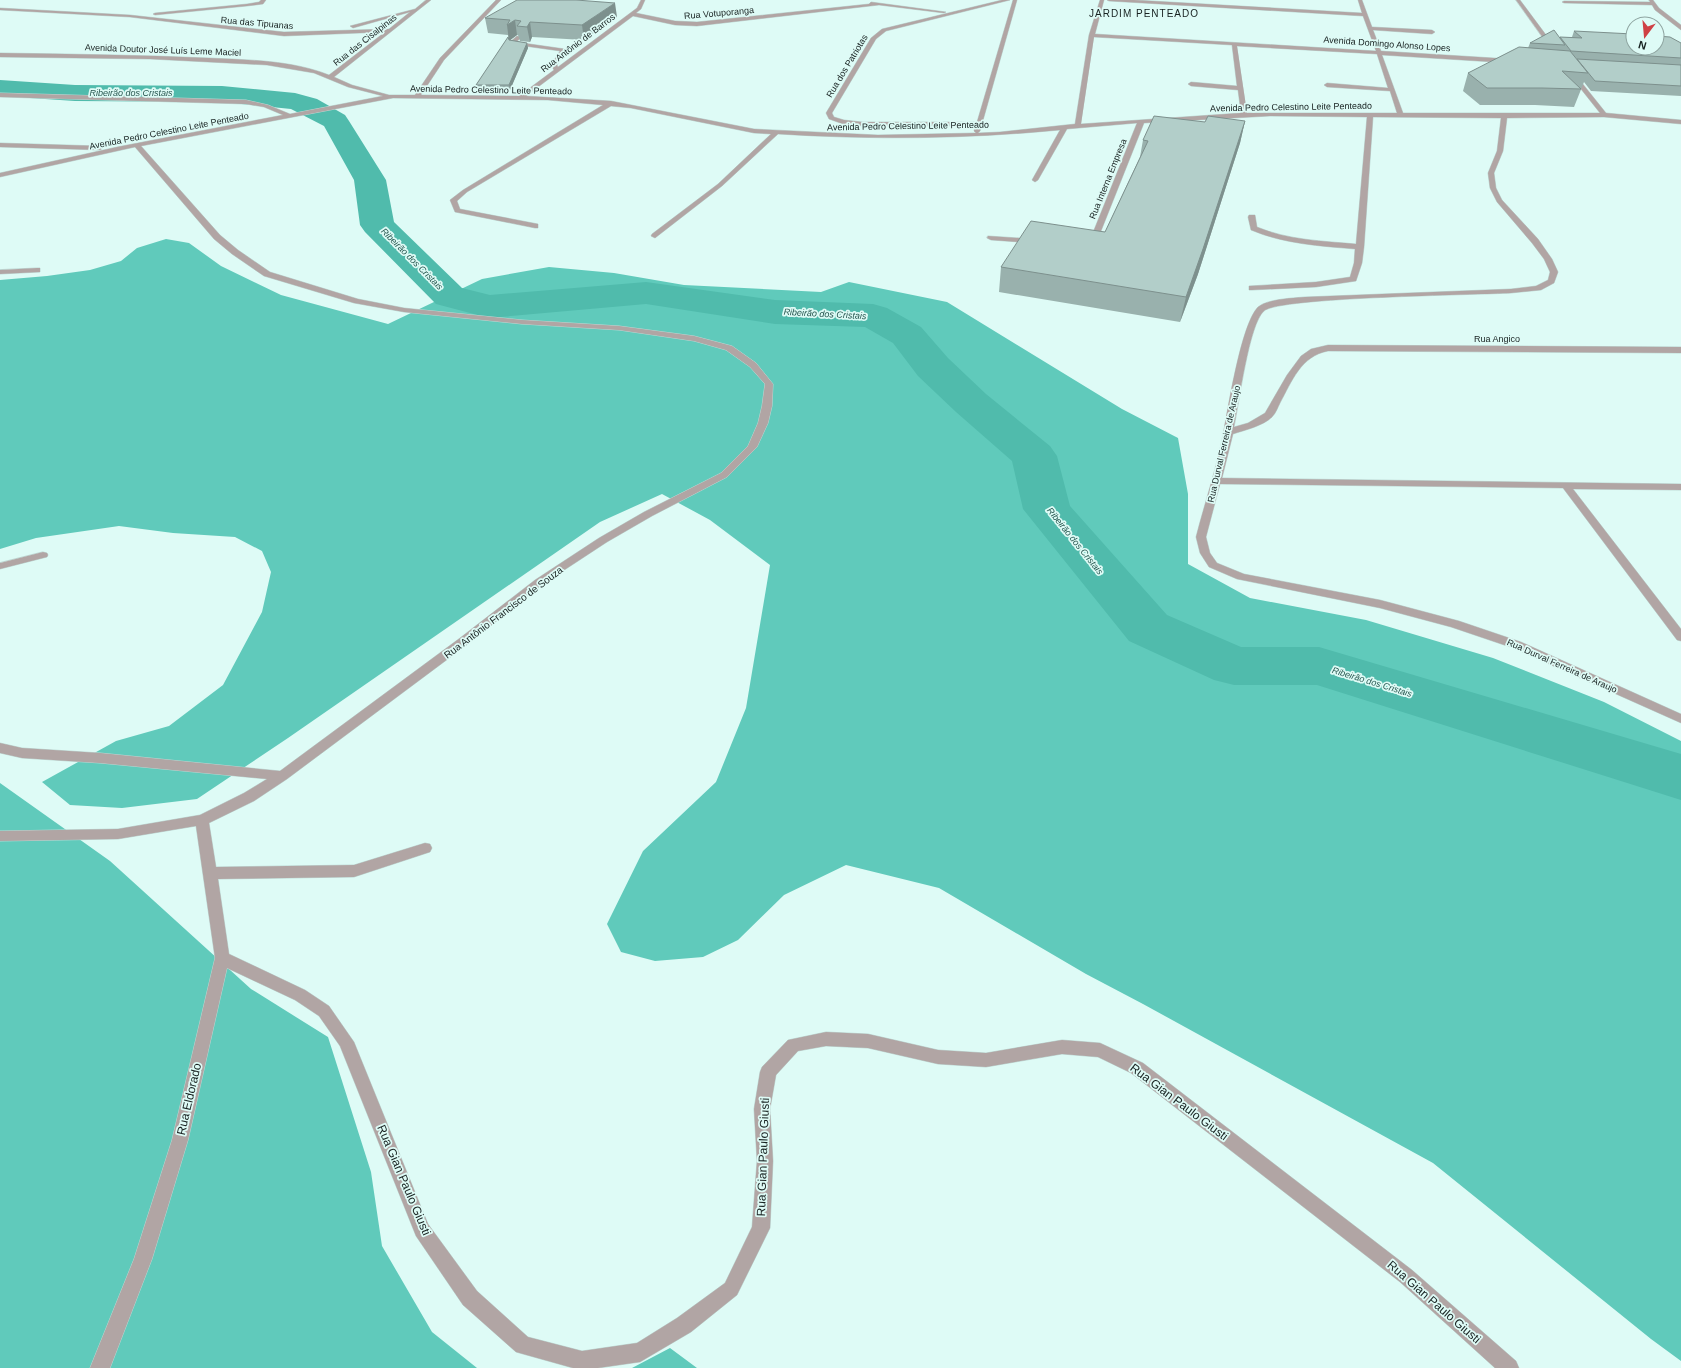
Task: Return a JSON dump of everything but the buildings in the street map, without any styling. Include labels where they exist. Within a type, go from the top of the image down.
[{"type":"street","points":[[130,16],[255,4],[264,0]]},
{"type":"street","name":"Rua das Cisalpinas","points":[[329,78],[429,0]]},
{"type":"street","points":[[416,97],[442,59],[499,0]]},
{"type":"street","name":"Rua Antônio de Barros","points":[[520,98],[633,14],[639,9],[643,0]]},
{"type":"street","name":"Rua dos Patriotas","points":[[978,124],[862,124],[831,118],[829,113],[878,34],[884,30],[1008,0]]},
{"type":"street","points":[[977,134],[978,124],[1015,0]]},
{"type":"street","points":[[1078,126],[1092,35],[1102,0]]},
{"type":"street","points":[[1109,0],[1365,15]]},
{"type":"street","points":[[1360,0],[1401,115]]},
{"type":"street","points":[[1518,0],[1556,52]]},
{"type":"street","points":[[852,1],[953,13]]},
{"type":"street","points":[[1564,2],[1651,1],[1657,9],[1681,28]]},
{"type":"street","name":"Rua Votuporanga","points":[[633,14],[675,23],[697,24],[879,4]]},
{"type":"street","name":"Rua das Tipuanas","points":[[206,25],[200,20],[214,8]]},
{"type":"street","name":"Rua das Tipuanas","points":[[331,33],[420,8]]},
{"type":"street","name":"Rua das Tipuanas","points":[[0,9],[130,16],[284,34],[391,30]]},
{"type":"street","points":[[1370,28],[1432,32]]},
{"type":"street","name":"Avenida Domingo Alonso Lopes","points":[[1092,35],[1519,62]]},
{"type":"street","points":[[519,37],[512,43],[563,50],[554,65],[557,70]]},
{"type":"street","points":[[1234,44],[1244,115]]},
{"type":"street","name":"Avenida Doutor José Luís Leme Maciel","points":[[0,55],[150,57],[230,60],[299,68],[316,72],[348,88],[393,96]]},
{"type":"street","points":[[1570,71],[1604,115]]},
{"type":"street","points":[[1192,84],[1240,88]]},
{"type":"street","points":[[1328,85],[1393,90]]},
{"type":"street","points":[[0,95],[246,102],[266,106],[289,116]]},
{"type":"street","name":"Avenida Pedro Celestino Leite Penteado","points":[[0,175],[117,149],[393,96],[548,98],[611,103],[721,125],[776,133],[878,137],[1000,134],[1065,127],[1244,115],[1604,115],[1681,122]]},
{"type":"street","points":[[329,108],[341,98]]},
{"type":"street","points":[[535,226],[457,210],[453,200],[465,191],[611,103]]},
{"type":"street","points":[[1252,288],[1339,282],[1353,278],[1358,263],[1360,247],[1370,115]]},
{"type":"street","name":"Rua Durval Ferreira de Araujo","points":[[1504,116],[1500,151],[1491,174],[1493,188],[1499,201],[1535,241],[1548,259],[1554,272],[1551,281],[1538,288],[1511,291],[1305,299],[1276,304],[1261,309],[1254,318],[1248,338],[1228,432],[1201,537],[1205,553],[1213,565],[1241,577],[1380,604],[1455,624],[1517,644],[1681,719]]},
{"type":"street","name":"Rua Interna Empresa","points":[[1074,241],[1088,239],[1096,231],[1141,122]]},
{"type":"street","points":[[1035,180],[1065,127]]},
{"type":"street","points":[[654,236],[720,185],[776,133]]},
{"type":"street","points":[[0,145],[117,149]]},
{"type":"street","name":"Rua Antônio Francisco de Souza","points":[[0,836],[118,834],[202,820],[249,797],[282,776],[464,641],[539,582],[603,540],[648,514],[724,475],[752,447],[764,424],[769,384],[753,365],[729,348],[694,339],[620,328],[522,322],[404,310],[357,301],[267,274],[235,252],[218,237],[137,146]]},
{"type":"street","points":[[1252,217],[1254,228],[1263,233],[1283,238],[1360,247]]},
{"type":"street","points":[[991,238],[1043,241]]},
{"type":"street","points":[[0,272],[37,270]]},
{"type":"street","name":"Rua Angico","points":[[1228,432],[1251,425],[1269,415],[1291,375],[1304,358],[1314,351],[1328,348],[1681,350]]},
{"type":"street","points":[[1215,481],[1681,486]]},
{"type":"street","points":[[1565,485],[1681,637]]},
{"type":"street","points":[[0,566],[43,555]]},
{"type":"street","points":[[0,748],[22,753],[100,758],[282,776]]},
{"type":"street","name":"Rua Eldorado","points":[[100,1368],[143,1259],[180,1140],[222,958],[202,820]]},
{"type":"street","points":[[209,873],[354,871],[425,848]]},
{"type":"street","name":"Rua Gian Paulo Giusti","points":[[222,958],[300,995],[324,1011],[346,1042],[422,1230],[470,1298],[523,1345],[582,1361],[640,1352],[684,1325],[731,1289],[760,1228],[765,1161],[762,1110],[768,1072],[794,1045],[826,1039],[868,1041],[938,1057],[986,1060],[1062,1048],[1100,1050],[1137,1068],[1406,1276],[1509,1368]]},
{"type":"green space","points":[[166,239],[189,243],[221,266],[281,295],[388,324],[482,279],[549,267],[614,273],[684,285],[821,292],[849,282],[947,302],[1122,409],[1178,438],[1188,494],[1188,564],[1250,598],[1366,620],[1493,658],[1604,702],[1681,741],[1681,1361],[1651,1339],[1433,1163],[1086,974],[939,888],[846,865],[784,895],[738,940],[703,957],[655,961],[621,952],[607,924],[643,851],[716,782],[746,708],[770,565],[710,520],[662,494],[600,522],[288,738],[197,799],[122,808],[70,805],[42,782],[116,741],[169,726],[223,685],[262,612],[271,572],[262,551],[235,537],[173,533],[119,526],[36,538],[0,549],[0,280],[47,276],[90,270],[121,261],[137,248]]},
{"type":"green space","points":[[0,783],[110,861],[251,989],[328,1037],[371,1172],[382,1246],[432,1332],[477,1368],[0,1368]]},
{"type":"green space","points":[[670,1348],[697,1368],[632,1368]]},
{"type":"waterway","name":"Ribeirão dos Cristais","points":[[0,88],[75,93],[222,94],[295,101],[307,105],[335,121],[370,180],[377,225],[449,296],[489,307],[646,293],[775,312],[873,316],[907,335],[933,367],[971,403],[1034,456],[1047,509],[1148,628],[1234,666],[1319,666],[1681,777]]},
{"type":"district","name":"JARDIM PENTEADO","points":[[1144,13]]}]
